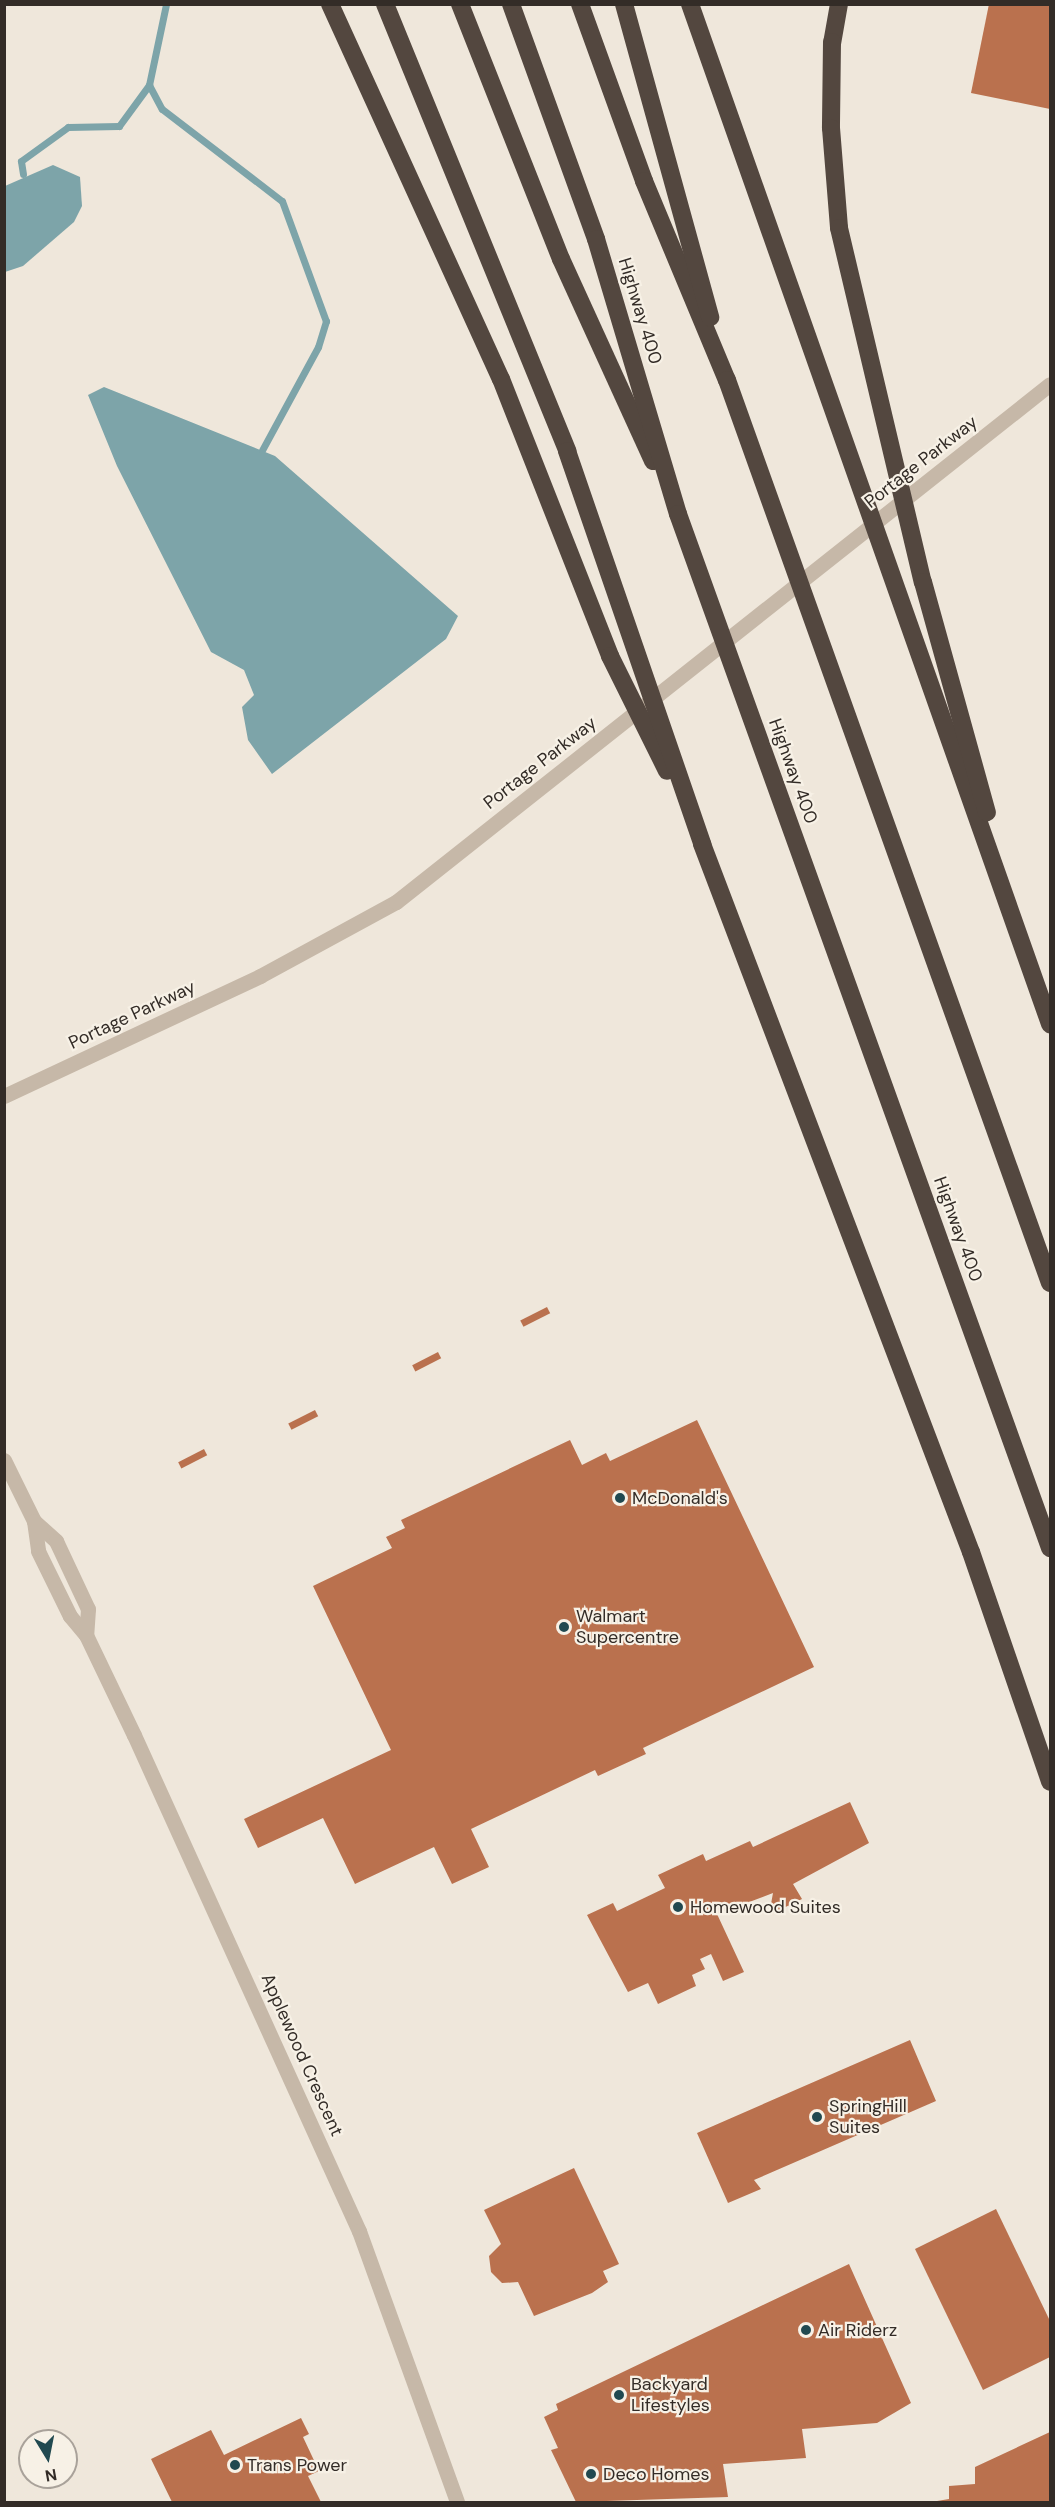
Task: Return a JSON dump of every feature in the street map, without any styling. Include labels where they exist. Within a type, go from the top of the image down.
[{"type":"highway","points":[[330,4],[501,379],[610,656],[702,844]]},
{"type":"highway","points":[[385,4],[567,451],[702,844],[971,1552],[1050,1782]]},
{"type":"highway","points":[[460,4],[584,313],[678,514]]},
{"type":"highway","name":"Highway 400","points":[[511,4],[596,239],[678,514],[1050,1548]]},
{"type":"highway","points":[[580,4],[640,170],[727,380],[1050,1283]]},
{"type":"highway","points":[[624,4],[727,380]]},
{"type":"highway","points":[[690,4],[1017,921],[1050,1024]]},
{"type":"highway","points":[[839,4],[832,42],[831,128],[840,228],[923,582],[1017,921]]},
{"type":"street","name":"Portage Parkway","points":[[4,1096],[260,976],[396,902],[1050,384]]},
{"type":"street","name":"Applewood Crescent","points":[[4,1460],[34,1521],[38,1551],[70,1616],[86,1635],[359,2231],[457,2502]]},
{"type":"water","points":[[53,165],[80,177],[82,206],[74,222],[23,266],[5,272],[5,186]]},
{"type":"water","points":[[104,387],[275,456],[458,616],[446,639],[272,774],[248,740],[242,707],[254,695],[244,670],[211,652],[117,466],[88,395]]},
{"type":"building","points":[[989,4],[1050,4],[1050,109],[971,93]]},
{"type":"building","points":[[547,1307],[550,1313],[523,1327],[520,1321]]},
{"type":"building","points":[[438,1352],[441,1358],[415,1371],[412,1365]]},
{"type":"building","points":[[315,1410],[318,1416],[291,1430],[288,1424]]},
{"type":"building","name":"Walmart Supercentre","points":[[697,1420],[814,1667],[643,1748],[646,1754],[598,1776],[595,1770],[471,1829],[489,1867],[452,1884],[434,1847],[355,1884],[323,1818],[258,1848],[244,1819],[391,1750],[313,1586],[392,1548],[386,1537],[405,1528],[401,1520],[570,1440],[582,1465],[606,1453],[610,1461]]},
{"type":"building","points":[[204,1449],[207,1455],[181,1468],[178,1462]]},
{"type":"building","name":"Homewood Suites","points":[[850,1802],[869,1843],[793,1884],[802,1899],[769,1915],[773,1893],[717,1914],[744,1972],[723,1981],[711,1954],[700,1959],[705,1969],[692,1975],[696,1986],[658,2004],[648,1983],[628,1992],[587,1915],[613,1903],[617,1911],[665,1888],[658,1875],[703,1854],[706,1861],[750,1841],[753,1847]]},
{"type":"building","name":"SpringHill Suites","points":[[910,2040],[936,2101],[754,2180],[761,2189],[728,2203],[697,2133]]},
{"type":"building","points":[[574,2168],[619,2264],[603,2271],[608,2282],[592,2293],[534,2316],[518,2282],[502,2283],[491,2272],[489,2256],[501,2244],[484,2210]]},
{"type":"building","points":[[996,2209],[1050,2321],[1050,2357],[983,2390],[915,2249]]},
{"type":"building","points":[[849,2264],[911,2403],[877,2423],[802,2429],[806,2458],[723,2464],[728,2497],[576,2502],[551,2450],[558,2448],[544,2417],[558,2410],[556,2404]]},
{"type":"building","name":"Trans Power","points":[[301,2418],[309,2434],[303,2437],[319,2471],[308,2476],[321,2502],[172,2502],[151,2459],[211,2430],[224,2455]]},
{"type":"building","points":[[1050,2432],[1050,2502],[931,2502],[949,2499],[949,2486],[975,2484],[975,2467]]},
{"type":"waterway","points":[[23,174],[21,161],[68,127],[119,126],[149,85],[166,4]]},
{"type":"waterway","points":[[149,85],[162,109],[282,201],[326,321],[318,347],[262,450]]},
{"type":"place","name":"McDonald's","points":[[620,1498]]},
{"type":"place","name":"Walmart Supercentre","points":[[564,1627]]},
{"type":"place","name":"Homewood Suites","points":[[678,1907]]},
{"type":"place","name":"SpringHill Suites","points":[[817,2117]]},
{"type":"place","name":"Air Riderz","points":[[806,2330]]},
{"type":"place","name":"Backyard Lifestyles","points":[[619,2395]]},
{"type":"place","name":"Trans Power","points":[[235,2465]]},
{"type":"place","name":"Deco Homes","points":[[591,2474]]}]
